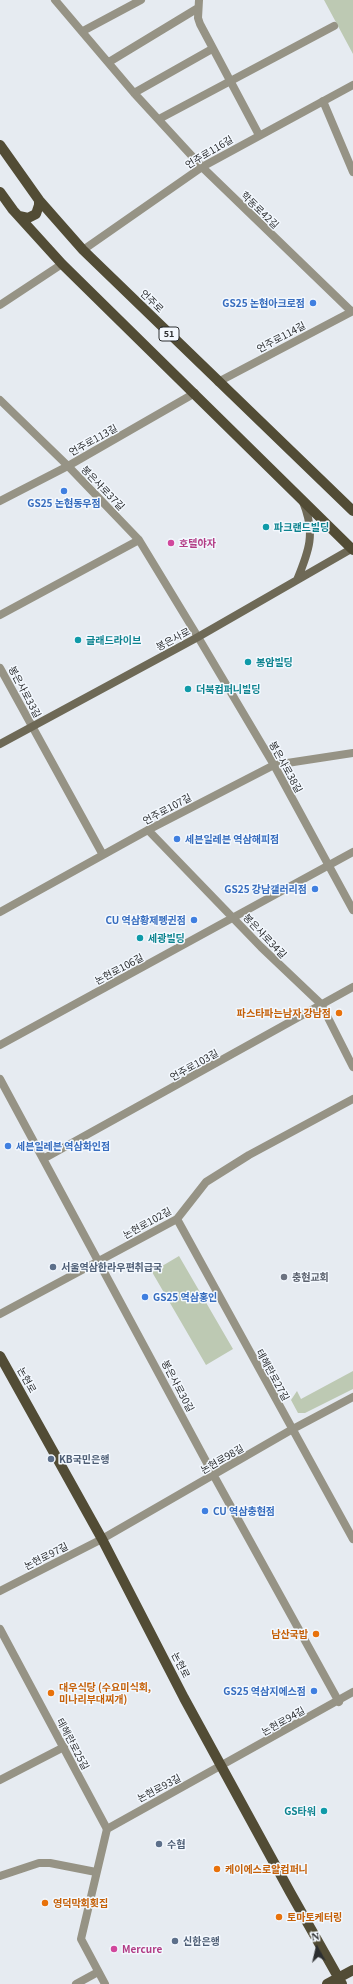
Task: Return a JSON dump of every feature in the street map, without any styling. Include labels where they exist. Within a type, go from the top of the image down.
[{"type":"main road","name":"언주로","points":[[0,145],[39,200],[83,250],[353,511]]},
{"type":"main road","name":"51","points":[[0,192],[19,216],[62,264],[353,549]]},
{"type":"main road","points":[[19,216],[28,218],[36,214],[39,200]]},
{"type":"main road","points":[[297,580],[305,560],[311,538],[310,521],[302,499]]},
{"type":"main road","name":"봉은사로","points":[[0,744],[198,637],[353,549]]},
{"type":"main road","name":"논현로","points":[[0,1356],[102,1540],[222,1766],[340,1981]]},
{"type":"main road","points":[[327,1984],[340,1981],[353,1970]]},
{"type":"street","name":"학동로42길","points":[[57,0],[134,93],[202,167],[352,311]]},
{"type":"street","points":[[83,31],[140,0]]},
{"type":"street","points":[[198,4],[198,18],[212,48],[259,135]]},
{"type":"street","points":[[109,62],[198,4]]},
{"type":"street","points":[[159,119],[334,26]]},
{"type":"street","points":[[134,93],[212,48]]},
{"type":"street","name":"언주로116길","points":[[83,250],[202,167],[353,85]]},
{"type":"street","points":[[323,101],[353,172]]},
{"type":"street","points":[[0,305],[62,264]]},
{"type":"street","name":"언주로114길","points":[[218,382],[352,311]]},
{"type":"street","name":"언주로113길","points":[[0,501],[68,466],[195,394]]},
{"type":"street","name":"봉은사로37길","points":[[0,400],[68,466],[139,540],[198,637]]},
{"type":"street","points":[[0,615],[139,540]]},
{"type":"street","name":"봉은사로38길","points":[[198,637],[274,766],[353,910]]},
{"type":"street","name":"봉은사로33길","points":[[0,668],[32,727]]},
{"type":"street","points":[[32,727],[103,856]]},
{"type":"street","name":"언주로107길","points":[[0,912],[148,830],[274,766],[353,753]]},
{"type":"street","name":"봉은사로34길","points":[[148,830],[261,947],[321,1004],[353,1067]]},
{"type":"street","name":"논현로106길","points":[[0,1045],[353,852]]},
{"type":"street","name":"언주로103길","points":[[43,1159],[353,987]]},
{"type":"street","name":"봉은사로30길","points":[[0,1080],[99,1260],[214,1476],[339,1702]]},
{"type":"street","name":"논현로102길","points":[[0,1314],[176,1219],[206,1182],[249,1155],[353,1099]]},
{"type":"street","name":"테헤란로27길","points":[[176,1219],[291,1430],[326,1489],[353,1539]]},
{"type":"street","name":"논현로98길","points":[[102,1540],[291,1430],[353,1397]]},
{"type":"street","name":"논현로97길","points":[[0,1591],[102,1540]]},
{"type":"street","name":"테헤란로25길","points":[[0,1629],[107,1829]]},
{"type":"street","name":"논현로94길","points":[[222,1766],[339,1702],[353,1692]]},
{"type":"street","points":[[0,1780],[64,1747]]},
{"type":"street","name":"논현로93길","points":[[107,1829],[222,1766]]},
{"type":"street","points":[[105,1984],[81,1939],[107,1829]]},
{"type":"street","points":[[0,1876],[39,1863],[50,1863],[96,1872]]},
{"type":"street","points":[[76,1984],[98,1972]]},
{"type":"green space","points":[[324,0],[353,0],[353,54]]},
{"type":"green space","points":[[179,1256],[233,1349],[206,1365],[152,1272]]},
{"type":"green space","points":[[353,1371],[353,1389],[305,1413],[298,1413],[291,1400],[297,1391],[301,1399]]},
{"type":"place","name":"GS25 논현아크로점","points":[[313,303]]},
{"type":"place","name":"GS25 논현동우점","points":[[64,491]]},
{"type":"place","name":"파크랜드빌딩","points":[[266,527]]},
{"type":"place","name":"호텔야자","points":[[171,543]]},
{"type":"place","name":"글래드라이브","points":[[78,640]]},
{"type":"place","name":"봉암빌딩","points":[[248,662]]},
{"type":"place","name":"더북컴퍼니빌딩","points":[[188,689]]},
{"type":"place","name":"세븐일레븐 역삼해피점","points":[[177,839]]},
{"type":"place","name":"GS25 강남갤러리점","points":[[315,889]]},
{"type":"place","name":"CU 역삼황제펭귄점","points":[[194,920]]},
{"type":"place","name":"세광빌딩","points":[[140,938]]},
{"type":"place","name":"파스타파는남자 강남점","points":[[339,1013]]},
{"type":"place","name":"세븐일레븐 역삼화인점","points":[[8,1146]]},
{"type":"place","name":"서울역삼한라우편취급국","points":[[53,1267]]},
{"type":"place","name":"충현교회","points":[[284,1277]]},
{"type":"place","name":"GS25 역삼홍인","points":[[145,1297]]},
{"type":"place","name":"KB국민은행","points":[[51,1459]]},
{"type":"place","name":"CU 역삼충현점","points":[[205,1511]]},
{"type":"place","name":"남산국밥","points":[[316,1634]]},
{"type":"place","name":"GS25 역삼지에스점","points":[[314,1691]]},
{"type":"place","name":"대우식당 (수요미식회, 미나리부대찌개)","points":[[51,1693]]},
{"type":"place","name":"GS타워","points":[[324,1811]]},
{"type":"place","name":"수협","points":[[159,1844]]},
{"type":"place","name":"케이에스로얄컴퍼니","points":[[217,1869]]},
{"type":"place","name":"영덕막회횟집","points":[[45,1903]]},
{"type":"place","name":"토마토케터링","points":[[279,1917]]},
{"type":"place","name":"신한은행","points":[[175,1941]]},
{"type":"place","name":"Mercure","points":[[114,1949]]}]
